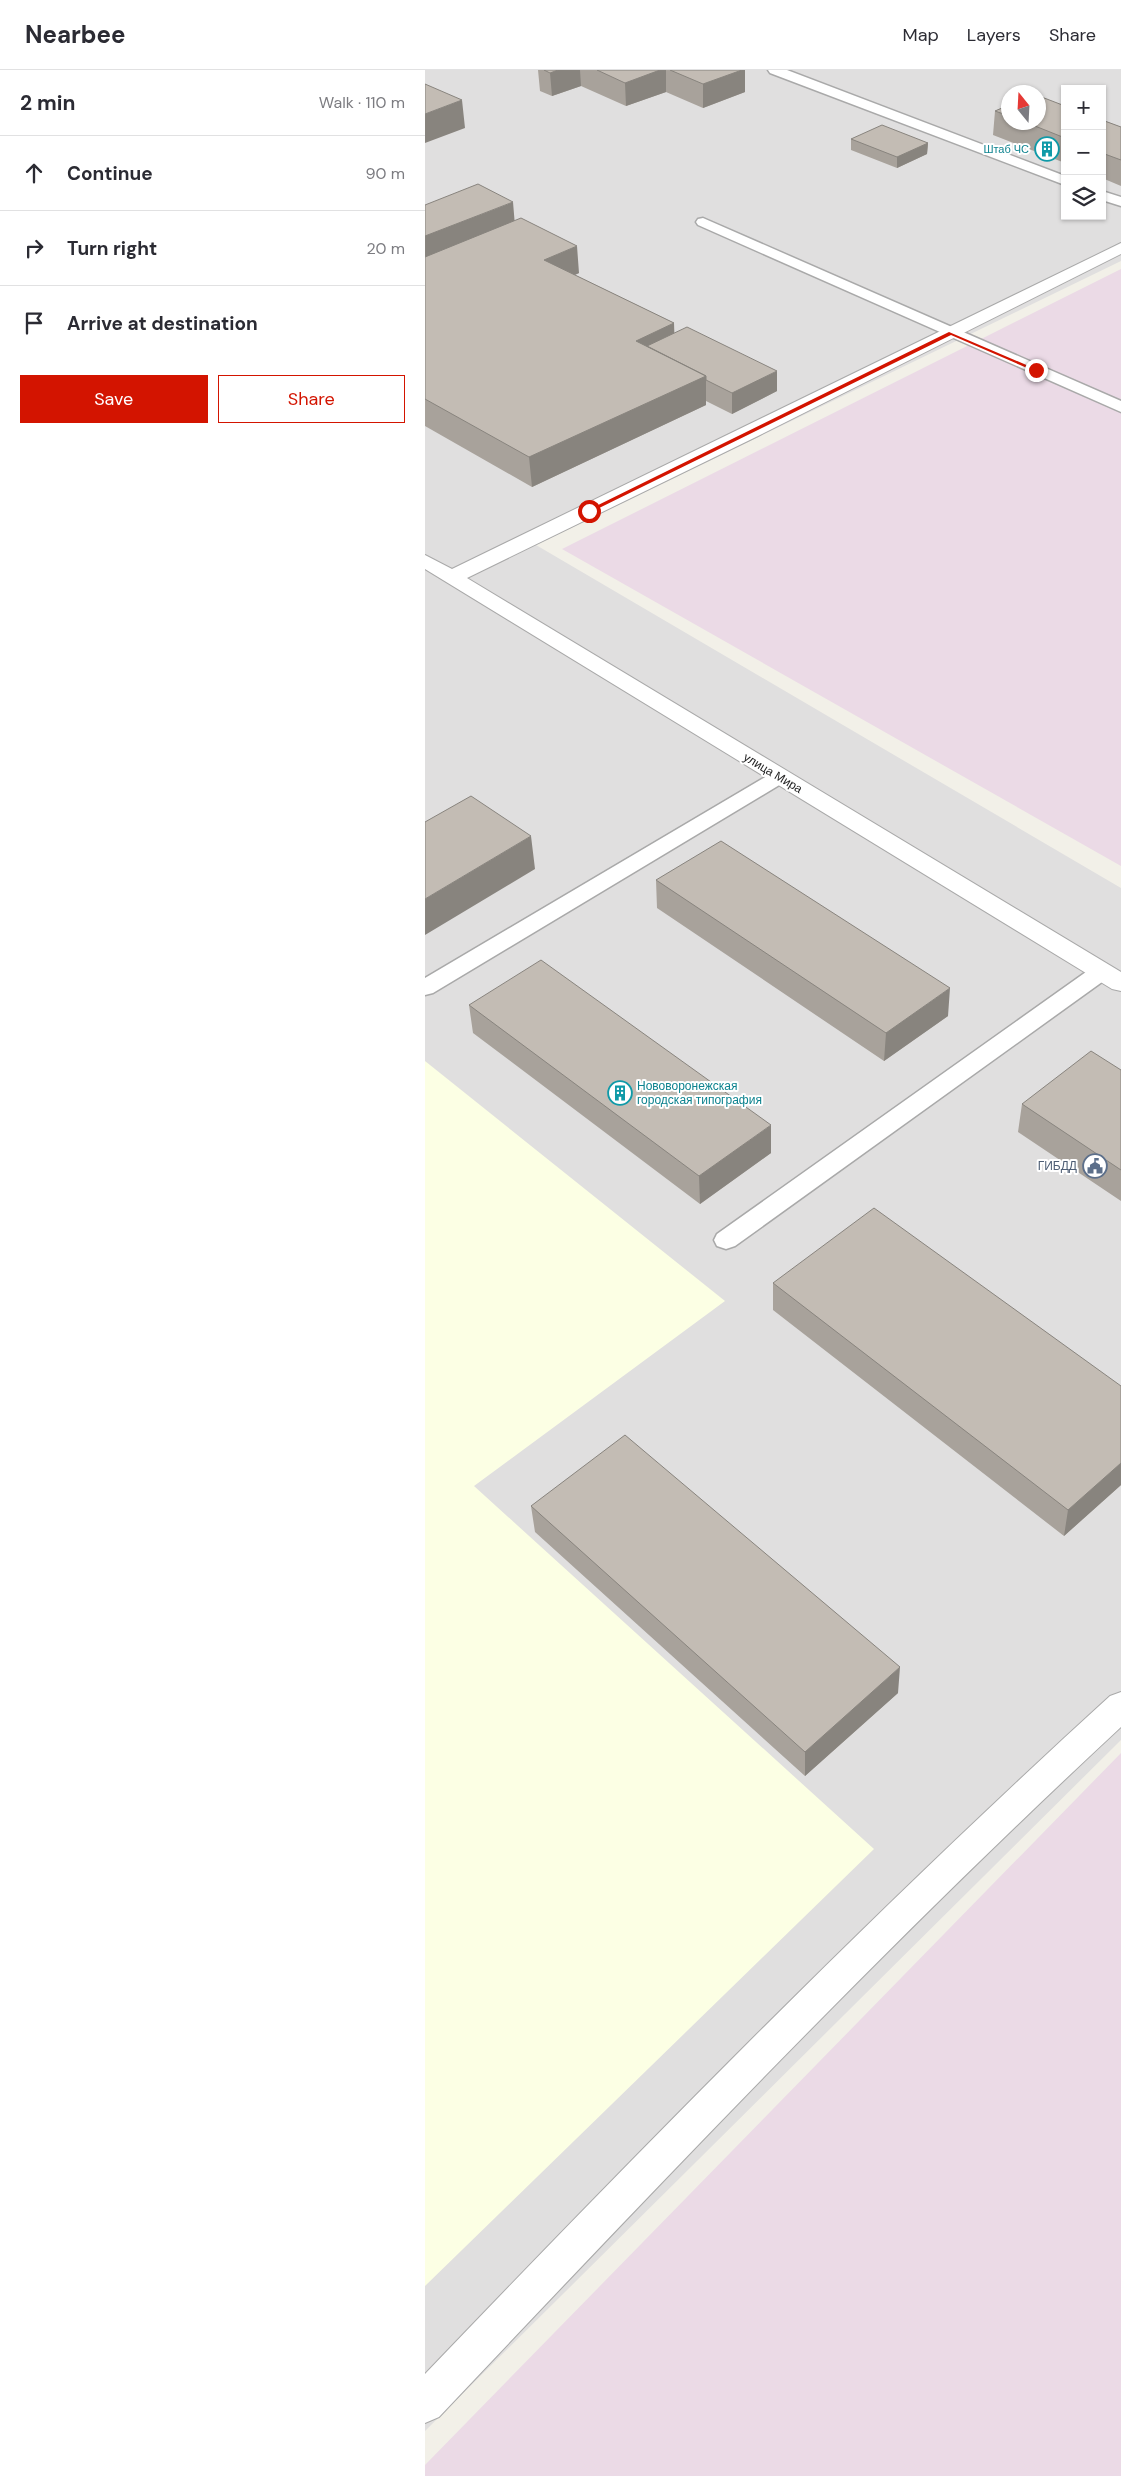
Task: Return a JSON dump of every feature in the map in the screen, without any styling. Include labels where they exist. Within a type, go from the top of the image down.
[{"type":"street","points":[[452,577],[752,432],[1121,248]]},
{"type":"street","name":"улица Мира","points":[[425,560],[1111,978]]},
{"type":"street","points":[[425,2403],[656,2160],[1017,1802],[1121,1706]]},
{"type":"lane","points":[[775,70],[1061,179]]},
{"type":"lane","points":[[1106,196],[1121,202]]},
{"type":"lane","points":[[703,222],[1121,407]]},
{"type":"lane","points":[[425,988],[779,777]]},
{"type":"lane","points":[[726,1240],[1111,978]]},
{"type":"shaded area","points":[[425,70],[1121,70],[1121,261],[536,545],[1121,888],[1121,1740],[425,2431]]},
{"type":"shaded area","points":[[1121,269],[1121,866],[562,549]]},
{"type":"shaded area","points":[[425,1061],[725,1301],[474,1486],[874,1849],[425,2286]]},
{"type":"shaded area","points":[[1121,1753],[1121,2476],[425,2476],[425,2465]]},
{"type":"building","points":[[544,70],[558,70],[550,73]]},
{"type":"building","points":[[597,70],[660,70],[625,83]]},
{"type":"building","points":[[670,70],[742,70],[703,84]]},
{"type":"building","points":[[425,84],[462,100],[425,114]]},
{"type":"building","points":[[1046,99],[1061,104],[1061,136],[1045,130]]},
{"type":"building","points":[[1106,121],[1121,127],[1121,160],[1106,154]]},
{"type":"building","points":[[882,125],[928,143],[897,157],[851,139]]},
{"type":"building","points":[[478,184],[513,202],[425,236],[425,205]]},
{"type":"building","points":[[521,218],[577,246],[544,260],[674,323],[636,341],[706,376],[529,457],[425,399],[425,257]]},
{"type":"building","points":[[687,327],[777,371],[732,393],[706,380],[706,376],[647,346]]},
{"type":"building","points":[[471,796],[531,836],[425,899],[425,822]]},
{"type":"building","points":[[721,841],[950,988],[886,1033],[656,880]]},
{"type":"building","name":"Нововоронежская городская типография","points":[[541,960],[771,1125],[699,1176],[469,1005]]},
{"type":"building","points":[[1091,1051],[1121,1070],[1121,1170],[1022,1104]]},
{"type":"building","points":[[874,1208],[1121,1386],[1121,1463],[1068,1510],[773,1283]]},
{"type":"building","points":[[625,1435],[900,1667],[805,1752],[531,1506]]},
{"type":"place","name":"Штаб ЧС","points":[[1047,149]]},
{"type":"place","name":"Нововоронежская городская типография","points":[[620,1093]]},
{"type":"place","name":"ГИБДД","points":[[1095,1166]]},
{"type":"route","points":[[589,511],[951,333],[1036,370]]}]
